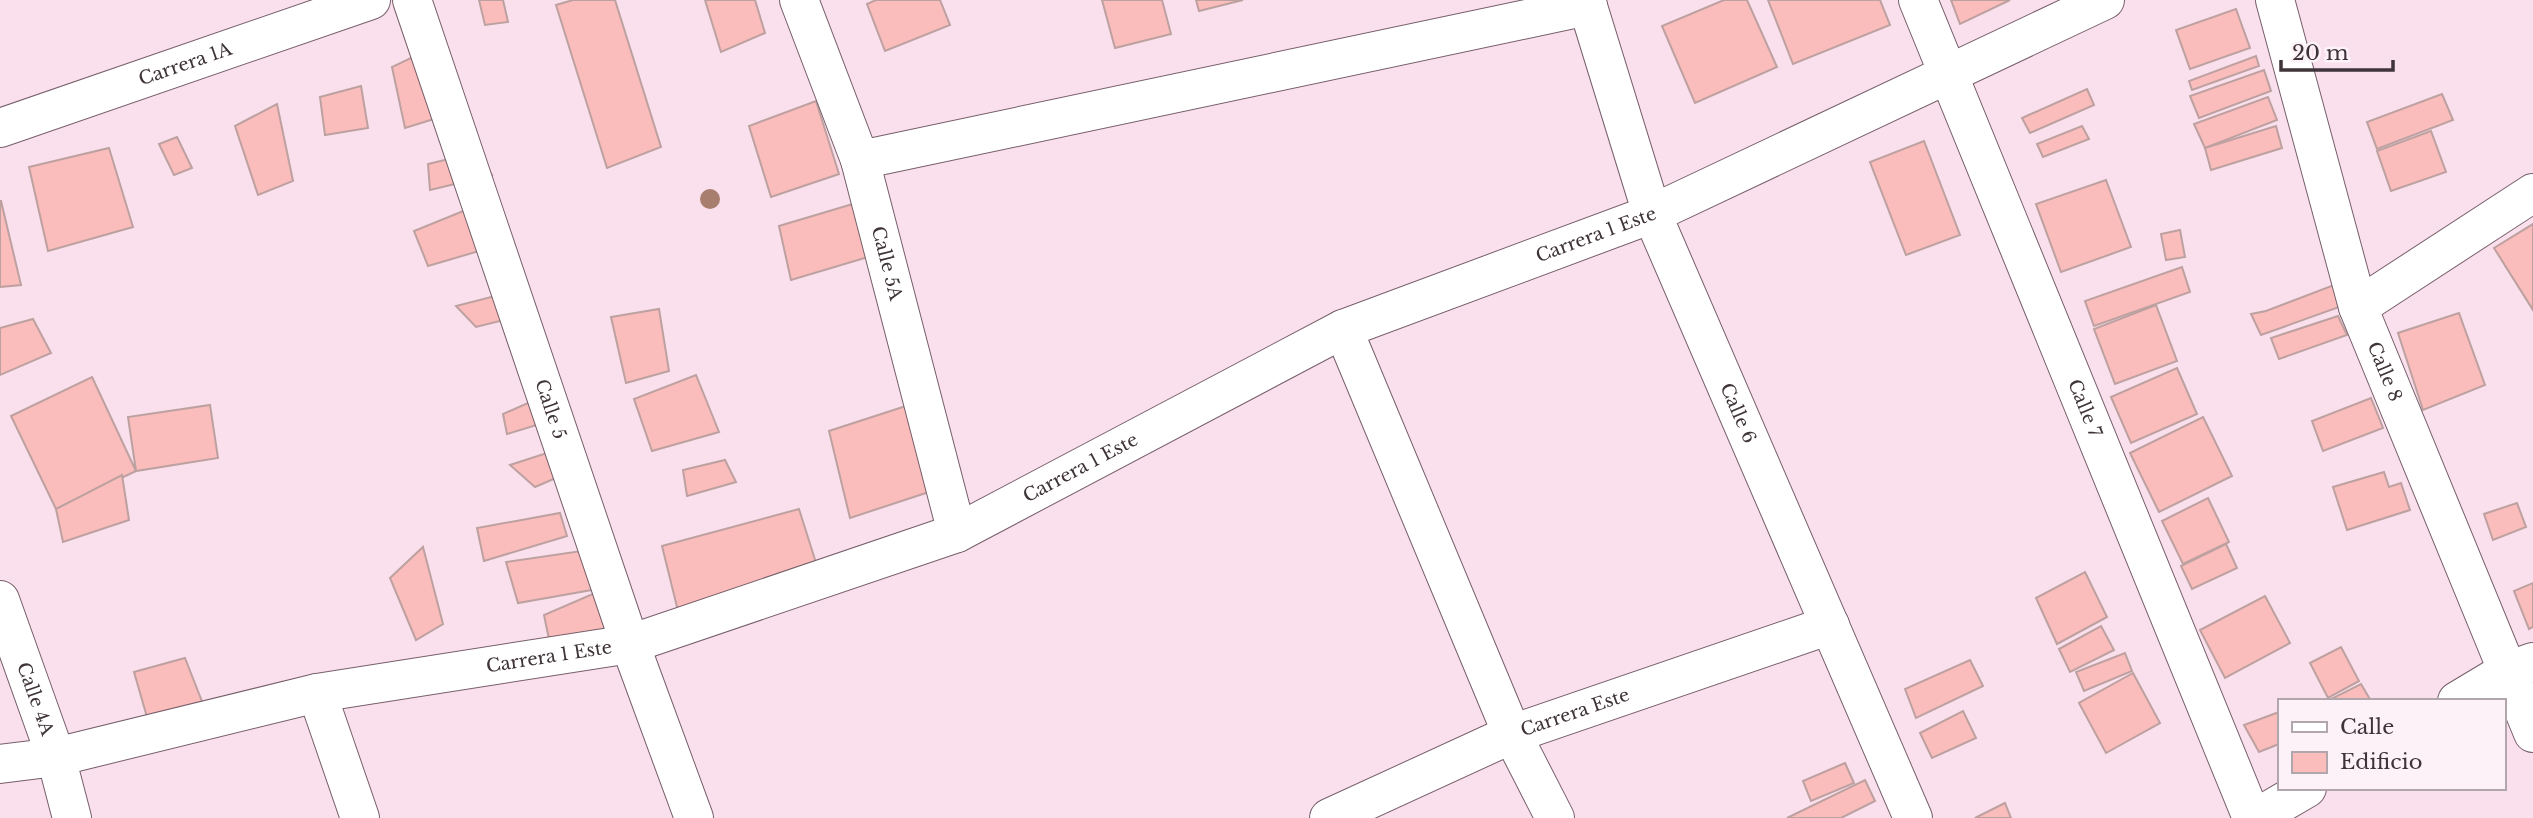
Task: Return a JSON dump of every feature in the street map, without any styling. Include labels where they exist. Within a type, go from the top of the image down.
[{"type":"street","name":"Carrera 1A","points":[[0,128],[371,0]]},
{"type":"street","name":"Calle 5","points":[[412,0],[630,644],[694,818]]},
{"type":"street","name":"Calle 5A","points":[[799,0],[860,160],[957,533]]},
{"type":"street","name":"Calle 7","points":[[1918,0],[2254,818]]},
{"type":"street","name":"Carrera 1 Este","points":[[0,764],[56,757],[317,693],[630,644],[957,533],[1343,329],[1652,214],[2105,0]]},
{"type":"street","name":"Calle 8","points":[[2275,0],[2358,307],[2520,667],[2533,733]]},
{"type":"street","points":[[860,160],[1587,3]]},
{"type":"street","name":"Calle 6","points":[[1587,3],[1652,214],[1913,818]]},
{"type":"street","points":[[2358,307],[2533,193]]},
{"type":"street","points":[[1343,329],[1512,734],[1555,818]]},
{"type":"street","name":"Calle 4A","points":[[0,600],[56,757],[72,818]]},
{"type":"street","name":"Carrera Este","points":[[1329,818],[1512,734],[1830,625]]},
{"type":"street","points":[[2461,699],[2520,667]]},
{"type":"street","points":[[317,693],[360,818]]},
{"type":"street","points":[[2254,818],[2303,790]]},
{"type":"building","points":[[479,0],[503,0],[508,22],[485,25]]},
{"type":"building","points":[[573,0],[615,0],[661,147],[607,168],[556,5]]},
{"type":"building","points":[[705,0],[755,0],[765,33],[721,52]]},
{"type":"building","points":[[876,0],[940,0],[950,25],[885,51],[867,4]]},
{"type":"building","points":[[1102,0],[1162,0],[1171,34],[1115,48]]},
{"type":"building","points":[[1196,0],[1243,0],[1199,11]]},
{"type":"building","points":[[1724,0],[1747,0],[1777,67],[1695,103],[1662,26]]},
{"type":"building","points":[[1768,0],[1880,0],[1890,25],[1793,64]]},
{"type":"building","points":[[1951,0],[2010,0],[1960,24]]},
{"type":"building","points":[[2236,9],[2250,48],[2190,69],[2176,30]]},
{"type":"building","points":[[434,47],[450,114],[405,128],[392,67]]},
{"type":"building","points":[[2256,56],[2259,66],[2192,90],[2189,81]]},
{"type":"building","points":[[2264,70],[2271,91],[2199,118],[2190,96]]},
{"type":"building","points":[[361,86],[368,128],[325,135],[320,97]]},
{"type":"building","points":[[2087,89],[2094,105],[2030,133],[2022,118]]},
{"type":"building","points":[[2442,94],[2453,120],[2377,149],[2367,122]]},
{"type":"building","points":[[2268,97],[2277,120],[2205,148],[2194,124]]},
{"type":"building","points":[[816,101],[839,174],[771,197],[749,126]]},
{"type":"building","points":[[277,104],[293,181],[258,195],[235,126]]},
{"type":"building","points":[[2082,126],[2089,139],[2043,157],[2037,144]]},
{"type":"building","points":[[2276,126],[2282,148],[2211,170],[2205,148]]},
{"type":"building","points":[[2431,131],[2446,172],[2391,191],[2377,151]]},
{"type":"building","points":[[177,137],[192,168],[174,175],[159,144]]},
{"type":"building","points":[[1924,141],[1960,235],[1906,255],[1870,162]]},
{"type":"building","points":[[109,148],[133,227],[48,251],[29,167]]},
{"type":"building","points":[[478,152],[492,175],[430,190],[428,164]]},
{"type":"building","points":[[2106,180],[2131,247],[2061,272],[2036,204]]},
{"type":"building","points":[[866,200],[878,254],[791,280],[779,226]]},
{"type":"building","points":[[1,201],[21,285],[0,287]]},
{"type":"building","points":[[488,201],[496,246],[428,266],[414,231]]},
{"type":"building","points":[[2533,224],[2533,310],[2494,248]]},
{"type":"building","points":[[2180,230],[2185,257],[2166,260],[2161,234]]},
{"type":"building","points":[[2182,267],[2190,292],[2094,326],[2085,301]]},
{"type":"building","points":[[2334,285],[2342,306],[2261,335],[2251,314],[2266,311]]},
{"type":"building","points":[[515,291],[524,315],[476,327],[456,306]]},
{"type":"building","points":[[2156,305],[2177,361],[2115,384],[2094,329]]},
{"type":"building","points":[[659,309],[669,371],[626,383],[611,317]]},
{"type":"building","points":[[2459,313],[2485,385],[2423,410],[2398,333]]},
{"type":"building","points":[[2338,316],[2347,335],[2279,359],[2271,338]]},
{"type":"building","points":[[33,319],[51,353],[0,375],[0,328]]},
{"type":"building","points":[[2177,368],[2197,414],[2131,443],[2111,397]]},
{"type":"building","points":[[696,375],[719,432],[652,451],[634,399]]},
{"type":"building","points":[[92,377],[136,471],[56,509],[11,416]]},
{"type":"building","points":[[553,392],[556,419],[507,434],[503,414]]},
{"type":"building","points":[[2371,398],[2383,428],[2323,451],[2312,421]]},
{"type":"building","points":[[912,404],[941,488],[850,518],[829,431]]},
{"type":"building","points":[[210,405],[218,458],[136,471],[128,417]]},
{"type":"building","points":[[2203,417],[2232,476],[2159,512],[2130,453]]},
{"type":"building","points":[[556,450],[558,477],[535,487],[510,465]]},
{"type":"building","points":[[725,460],[736,482],[687,496],[683,470]]},
{"type":"building","points":[[2384,472],[2389,487],[2401,483],[2410,510],[2347,530],[2333,487]]},
{"type":"building","points":[[122,475],[129,520],[63,542],[56,509]]},
{"type":"building","points":[[2208,498],[2229,542],[2183,564],[2162,521]]},
{"type":"building","points":[[2517,503],[2526,527],[2493,540],[2484,514]]},
{"type":"building","points":[[799,509],[817,566],[678,611],[662,546]]},
{"type":"building","points":[[560,513],[567,536],[484,561],[477,528]]},
{"type":"building","points":[[2226,544],[2237,568],[2192,589],[2181,566]]},
{"type":"building","points":[[423,547],[443,624],[416,640],[390,578]]},
{"type":"building","points":[[595,549],[609,587],[518,603],[506,562]]},
{"type":"building","points":[[2085,572],[2107,617],[2057,644],[2036,598]]},
{"type":"building","points":[[2533,583],[2533,627],[2529,629],[2514,591]]},
{"type":"building","points":[[609,587],[615,633],[550,644],[544,615]]},
{"type":"building","points":[[2265,596],[2290,643],[2225,678],[2200,630]]},
{"type":"building","points":[[2101,626],[2114,650],[2070,672],[2059,649]]},
{"type":"building","points":[[2341,647],[2359,681],[2328,698],[2310,663]]},
{"type":"building","points":[[2125,653],[2132,671],[2084,691],[2076,672]]},
{"type":"building","points":[[185,658],[203,704],[147,717],[134,672]]},
{"type":"building","points":[[1970,660],[1983,686],[1916,718],[1905,689]]},
{"type":"building","points":[[2133,673],[2160,723],[2106,753],[2079,703]]},
{"type":"building","points":[[2361,684],[2370,699],[2331,699]]},
{"type":"building","points":[[1963,711],[1976,738],[1932,758],[1920,733]]},
{"type":"building","points":[[2278,712],[2278,744],[2259,752],[2244,725]]},
{"type":"building","points":[[1845,763],[1854,783],[1811,801],[1803,781]]},
{"type":"building","points":[[1865,780],[1875,801],[1841,818],[1787,818]]},
{"type":"building","points":[[2005,803],[2011,818],[1975,818]]}]
